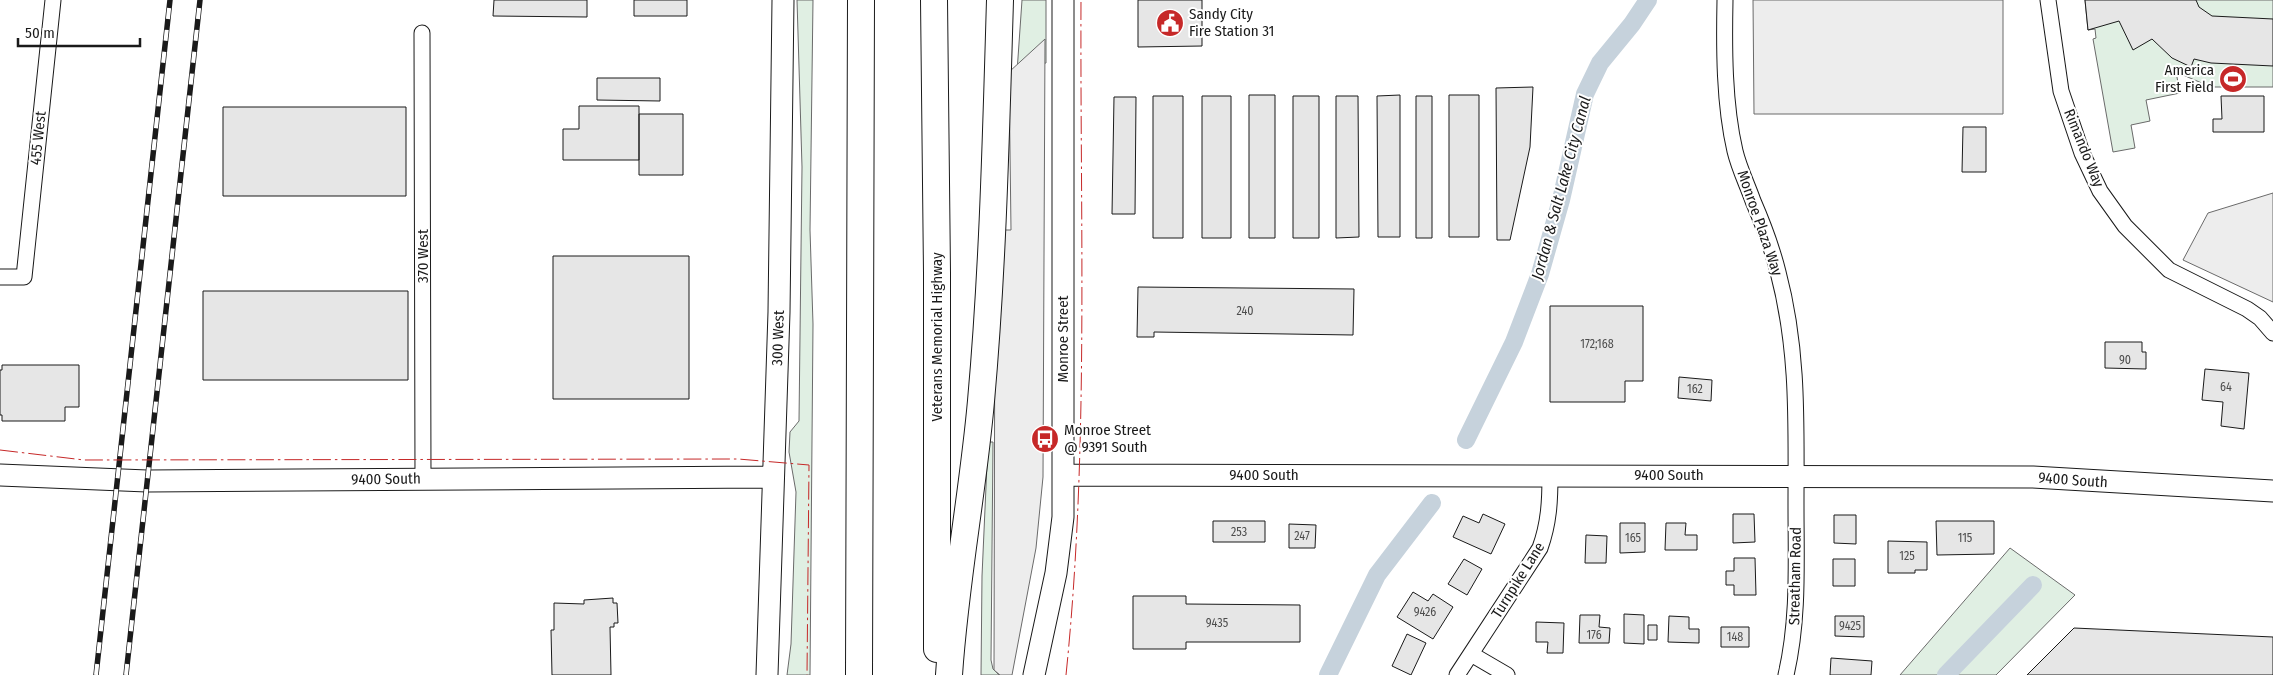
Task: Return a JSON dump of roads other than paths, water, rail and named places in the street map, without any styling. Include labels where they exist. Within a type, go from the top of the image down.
[{"type":"highway","points":[[857,0],[860,39]]},
{"type":"highway","points":[[859,675],[861,0]]},
{"type":"highway","name":"Veterans Memorial Highway","points":[[934,0],[937,282],[937,675]]},
{"type":"highway","points":[[949,675],[979,422],[988,320],[997,154],[1000,0]]},
{"type":"street","name":"455 West","points":[[0,277],[24,277],[53,0]]},
{"type":"street","name":"300 West","points":[[767,675],[779,302],[783,0]]},
{"type":"street","name":"Monroe Street","points":[[1034,675],[1056,573],[1063,517],[1063,0]]},
{"type":"street","name":"Monroe Plaza Way","points":[[1725,0],[1724,45],[1731,130],[1735,153],[1778,272],[1793,350],[1798,405],[1797,476]]},
{"type":"street","name":"Rimando Way","points":[[2048,0],[2061,91],[2082,153],[2100,191],[2125,226],[2168,270],[2247,309],[2260,318],[2273,333]]},
{"type":"street","name":"370 West","points":[[422,33],[424,479]]},
{"type":"street","name":"9400 South","points":[[1064,475],[2033,477],[2273,491]]},
{"type":"street","name":"Turnpike Lane","points":[[1457,675],[1540,548],[1547,529],[1550,509],[1550,475]]},
{"type":"street","name":"9400 South","points":[[0,476],[147,481],[773,477]]},
{"type":"street","name":"Streatham Road","points":[[1786,675],[1793,643],[1796,608],[1797,476]]},
{"type":"street","points":[[1471,654],[1507,675]]},
{"type":"waterway","name":"Jordan & Salt Lake City Canal","points":[[1466,440],[1514,342],[1540,274],[1561,200],[1585,94],[1600,63],[1632,24],[1648,0]]},
{"type":"waterway","name":"Jordan & Salt Lake City Canal","points":[[1328,675],[1377,575],[1432,503]]},
{"type":"waterway","points":[[1946,675],[2033,585]]},
{"type":"railway","points":[[96,675],[170,0]]},
{"type":"railway","points":[[126,675],[200,0]]},
{"type":"place","name":"Sandy City Fire Station 31","points":[[1170,23]]},
{"type":"place","name":"America First Field","points":[[2233,79]]},
{"type":"place","name":"Monroe Street @ 9391 South","points":[[1045,439]]}]
